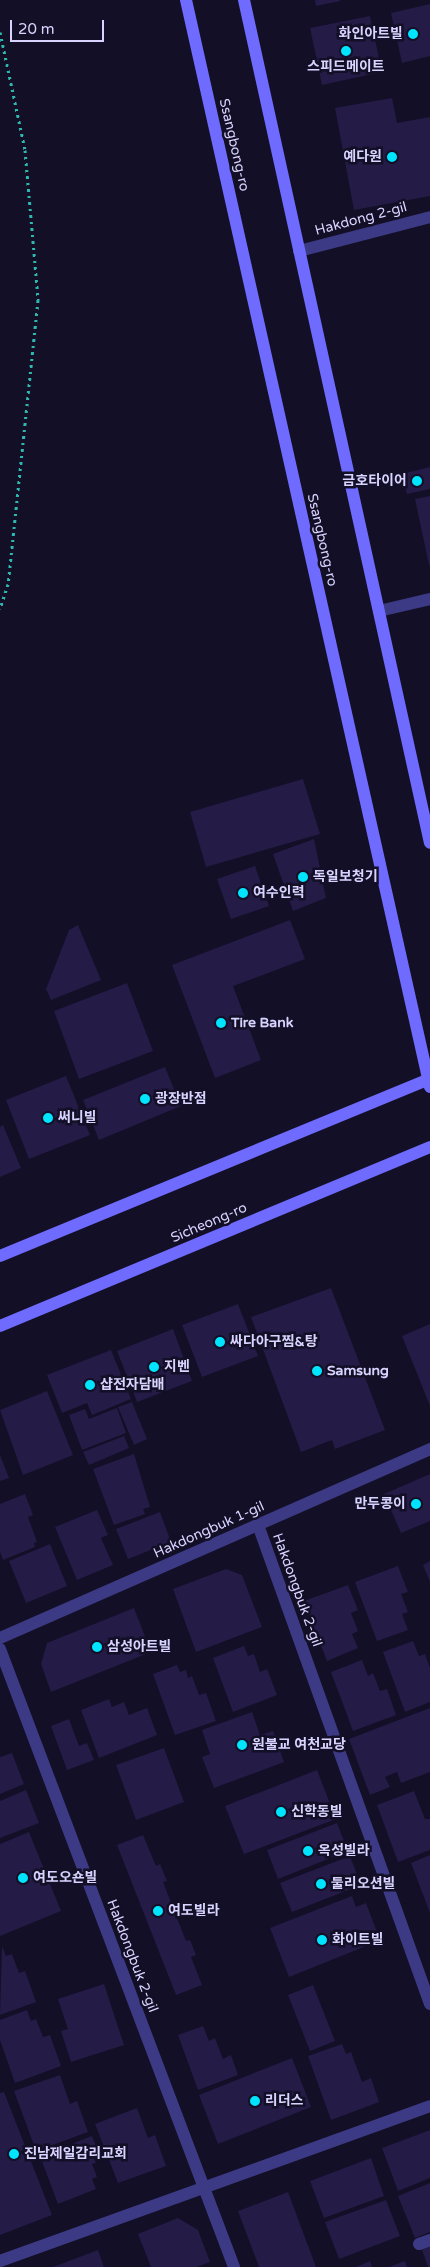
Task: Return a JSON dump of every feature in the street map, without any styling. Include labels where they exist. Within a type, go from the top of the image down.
[{"type":"street","name":"Ssangbong-ro","points":[[186,0],[429,1082]]},
{"type":"street","points":[[244,0],[430,843]]},
{"type":"street","name":"Hakdong 2-gil","points":[[299,251],[430,217]]},
{"type":"street","points":[[379,611],[430,599]]},
{"type":"street","points":[[0,1256],[429,1082]]},
{"type":"street","name":"Sicheong-ro","points":[[0,1326],[430,1147]]},
{"type":"street","name":"Hakdongbuk 1-gil","points":[[0,1638],[430,1449]]},
{"type":"street","name":"Hakdongbuk 2-gil","points":[[258,1525],[430,2004]]},
{"type":"street","name":"Hakdongbuk 2-gil","points":[[0,1649],[234,2267]]},
{"type":"street","points":[[0,2261],[430,2106]]},
{"type":"path","points":[[0,32],[25,150],[38,300],[8,584],[0,608]]},
{"type":"building","points":[[315,0],[340,0],[340,1],[316,6]]},
{"type":"building","name":"화인아트빌","points":[[430,4],[430,56],[402,63],[391,13]]},
{"type":"building","points":[[370,16],[382,72],[322,85],[310,28]]},
{"type":"building","points":[[392,98],[397,123],[430,117],[430,196],[354,210],[335,108]]},
{"type":"building","name":"금호타이어","points":[[430,467],[430,489],[407,494],[402,474]]},
{"type":"building","points":[[430,496],[430,565],[429,565],[415,499]]},
{"type":"building","points":[[303,779],[320,834],[206,867],[190,812]]},
{"type":"building","points":[[314,839],[326,898],[293,911],[273,854]]},
{"type":"building","points":[[255,866],[269,906],[231,919],[217,879]]},
{"type":"building","name":"Tire Bank","points":[[290,920],[305,959],[233,986],[261,1060],[215,1078],[172,965]]},
{"type":"building","points":[[78,925],[101,980],[51,1000],[46,989],[69,930]]},
{"type":"building","points":[[127,983],[153,1051],[79,1079],[54,1011]]},
{"type":"building","points":[[165,1067],[181,1106],[99,1140],[83,1100]]},
{"type":"building","name":"써니빌","points":[[66,1076],[90,1135],[29,1159],[6,1100]]},
{"type":"building","points":[[3,1125],[21,1168],[0,1177],[0,1127]]},
{"type":"building","points":[[331,1288],[385,1430],[335,1449],[332,1440],[301,1452],[251,1317]]},
{"type":"building","points":[[238,1304],[258,1356],[202,1377],[182,1325]]},
{"type":"building","points":[[430,1324],[430,1406],[402,1336]]},
{"type":"building","points":[[173,1329],[192,1381],[137,1402],[117,1351]]},
{"type":"building","points":[[111,1350],[131,1399],[92,1415],[87,1403],[62,1413],[47,1375]]},
{"type":"building","points":[[47,1391],[73,1455],[23,1475],[0,1410]]},
{"type":"building","points":[[132,1402],[147,1439],[134,1445],[118,1407]]},
{"type":"building","points":[[117,1408],[126,1433],[82,1450],[69,1415],[85,1409],[89,1419]]},
{"type":"building","points":[[124,1436],[129,1448],[89,1465],[83,1452]]},
{"type":"building","points":[[134,1454],[150,1507],[143,1509],[145,1514],[114,1525],[93,1469]]},
{"type":"building","points":[[0,1455],[9,1478],[0,1481]]},
{"type":"building","points":[[430,1474],[430,1521],[401,1533],[384,1494]]},
{"type":"building","points":[[25,1494],[33,1515],[28,1517],[37,1542],[34,1543],[35,1547],[3,1560],[0,1552],[0,1504]]},
{"type":"building","points":[[97,1510],[108,1535],[101,1538],[113,1565],[77,1580],[55,1527]]},
{"type":"building","points":[[160,1512],[171,1542],[128,1559],[116,1529]]},
{"type":"building","points":[[50,1544],[67,1586],[26,1603],[9,1561]]},
{"type":"building","points":[[430,1561],[430,1582],[423,1565]]},
{"type":"building","points":[[398,1566],[408,1592],[401,1594],[408,1612],[402,1614],[408,1630],[377,1641],[355,1582]]},
{"type":"building","points":[[226,1569],[242,1575],[262,1627],[196,1652],[173,1589]]},
{"type":"building","points":[[348,1585],[358,1610],[351,1613],[358,1631],[352,1634],[358,1648],[327,1661],[304,1601]]},
{"type":"building","name":"삼성아트빌","points":[[134,1608],[151,1652],[51,1692],[41,1664],[47,1643]]},
{"type":"building","points":[[413,1641],[419,1656],[425,1654],[430,1668],[430,1702],[405,1712],[383,1652]]},
{"type":"building","points":[[244,1646],[248,1656],[254,1654],[260,1672],[267,1669],[277,1695],[233,1712],[213,1658]]},
{"type":"building","points":[[362,1660],[368,1676],[373,1673],[380,1691],[387,1689],[396,1715],[353,1731],[331,1672]]},
{"type":"building","points":[[177,1665],[180,1672],[186,1670],[188,1678],[192,1676],[199,1695],[206,1693],[216,1721],[175,1735],[153,1674]]},
{"type":"building","points":[[109,1699],[112,1707],[124,1702],[129,1715],[147,1708],[157,1735],[99,1758],[81,1710]]},
{"type":"building","points":[[430,1708],[430,1772],[401,1783],[397,1772],[385,1777],[390,1787],[370,1795],[349,1739]]},
{"type":"building","name":"원불교 여천교당","points":[[252,1712],[260,1735],[273,1731],[284,1762],[214,1788],[202,1757],[210,1754],[202,1730]]},
{"type":"building","points":[[69,1719],[79,1746],[87,1743],[94,1760],[67,1770],[51,1726]]},
{"type":"building","points":[[164,1748],[184,1802],[136,1820],[116,1765]]},
{"type":"building","points":[[12,1753],[24,1784],[0,1794],[0,1757]]},
{"type":"building","name":"신학동빌","points":[[317,1770],[336,1819],[244,1854],[225,1806]]},
{"type":"building","points":[[26,1790],[39,1823],[0,1838],[0,1801]]},
{"type":"building","points":[[414,1791],[425,1819],[430,1819],[430,1850],[398,1862],[377,1805]]},
{"type":"building","name":"옥성빌라","points":[[337,1823],[348,1851],[278,1879],[267,1850]]},
{"type":"building","name":"여도오숀빌","points":[[29,1832],[61,1911],[0,1936],[0,1844]]},
{"type":"building","name":"여도빌라","points":[[143,1835],[156,1866],[160,1864],[167,1881],[163,1882],[186,1941],[190,1940],[196,1955],[191,1957],[202,1985],[176,1995],[117,1845]]},
{"type":"building","points":[[430,1855],[430,1913],[411,1863]]},
{"type":"building","name":"둘리오션빌","points":[[350,1856],[361,1885],[292,1912],[280,1883]]},
{"type":"building","name":"화이트빌","points":[[352,1896],[356,1907],[366,1903],[377,1932],[368,1936],[371,1944],[289,1977],[270,1928]]},
{"type":"building","points":[[2,1946],[6,1956],[12,1954],[19,1973],[25,1971],[36,2002],[0,2015]]},
{"type":"building","points":[[104,1984],[124,2045],[71,2062],[61,2031],[68,2029],[58,1999]]},
{"type":"building","points":[[313,1985],[335,2041],[310,2051],[288,1995]]},
{"type":"building","points":[[27,2010],[31,2021],[36,2019],[43,2037],[50,2035],[61,2066],[15,2083],[0,2040],[0,2020]]},
{"type":"building","points":[[203,2026],[209,2041],[215,2038],[223,2059],[231,2055],[238,2075],[198,2090],[178,2035]]},
{"type":"building","points":[[342,2044],[346,2054],[351,2052],[362,2082],[371,2078],[379,2102],[331,2120],[308,2056]]},
{"type":"building","name":"리더스","points":[[292,2058],[311,2107],[218,2144],[199,2095]]},
{"type":"building","points":[[60,2075],[70,2104],[77,2101],[88,2132],[36,2151],[14,2091]]},
{"type":"building","name":"진남제일감리교회","points":[[4,2092],[52,2215],[0,2235],[0,2093]]},
{"type":"building","points":[[137,2108],[148,2138],[155,2135],[166,2166],[118,2183],[95,2124]]},
{"type":"building","points":[[430,2130],[430,2178],[398,2191],[382,2148]]},
{"type":"building","points":[[92,2136],[97,2148],[91,2150],[96,2163],[92,2164],[97,2177],[92,2179],[96,2189],[58,2204],[40,2156]]},
{"type":"building","points":[[371,2158],[384,2196],[324,2218],[310,2181]]},
{"type":"building","points":[[430,2183],[430,2232],[415,2238],[398,2196]]},
{"type":"building","points":[[288,2192],[316,2267],[259,2267],[238,2211]]},
{"type":"building","points":[[386,2200],[400,2236],[339,2259],[325,2222]]},
{"type":"building","points":[[178,2218],[198,2230],[210,2262],[197,2267],[151,2267],[138,2234]]},
{"type":"building","points":[[430,2243],[430,2267],[428,2267],[421,2247]]},
{"type":"building","points":[[98,2250],[104,2267],[53,2267]]},
{"type":"building","points":[[370,2261],[372,2267],[356,2267]]},
{"type":"building","points":[[405,2261],[407,2267],[389,2267]]},
{"type":"place","name":"화인아트빌","points":[[413,34]]},
{"type":"place","name":"스피드메이트","points":[[346,51]]},
{"type":"place","name":"예다원","points":[[392,157]]},
{"type":"place","name":"금호타이어","points":[[417,481]]},
{"type":"place","name":"독일보청기","points":[[303,877]]},
{"type":"place","name":"여수인력","points":[[243,893]]},
{"type":"place","name":"Tire Bank","points":[[221,1023]]},
{"type":"place","name":"광장반점","points":[[145,1099]]},
{"type":"place","name":"써니빌","points":[[48,1118]]},
{"type":"place","name":"싸다아구찜&탕","points":[[220,1342]]},
{"type":"place","name":"지벤","points":[[154,1367]]},
{"type":"place","name":"Samsung","points":[[317,1371]]},
{"type":"place","name":"샵전자담배","points":[[90,1385]]},
{"type":"place","name":"만두콩이","points":[[416,1504]]},
{"type":"place","name":"삼성아트빌","points":[[97,1647]]},
{"type":"place","name":"원불교 여천교당","points":[[242,1745]]},
{"type":"place","name":"신학동빌","points":[[281,1812]]},
{"type":"place","name":"옥성빌라","points":[[308,1851]]},
{"type":"place","name":"여도오숀빌","points":[[23,1878]]},
{"type":"place","name":"둘리오션빌","points":[[321,1884]]},
{"type":"place","name":"여도빌라","points":[[158,1911]]},
{"type":"place","name":"화이트빌","points":[[322,1940]]},
{"type":"place","name":"리더스","points":[[255,2101]]},
{"type":"place","name":"진남제일감리교회","points":[[14,2154]]}]
